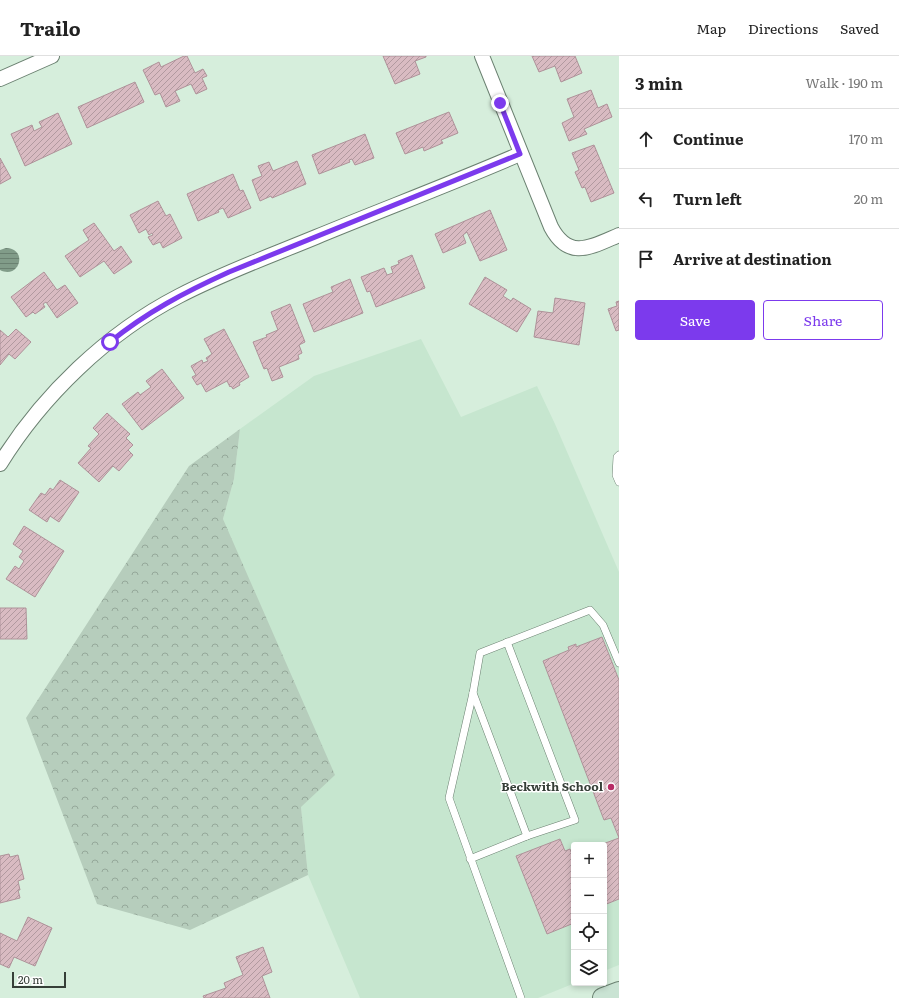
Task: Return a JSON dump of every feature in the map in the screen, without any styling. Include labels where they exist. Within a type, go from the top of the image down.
[{"type":"main road","points":[[603,998],[619,992]]},
{"type":"street","points":[[0,80],[52,56]]},
{"type":"street","points":[[482,56],[520,154],[556,238],[568,247],[580,248],[597,244],[619,235]]},
{"type":"street","points":[[0,464],[15,439],[61,385],[98,351],[124,330],[178,296],[229,272],[520,154]]},
{"type":"lane","points":[[619,455],[617,457],[616,475],[619,482]]},
{"type":"lane","points":[[521,998],[448,798],[473,693],[480,653],[590,610],[603,625],[619,663]]},
{"type":"lane","points":[[470,859],[528,836],[575,820],[507,642]]},
{"type":"lane","points":[[473,693],[528,836]]},
{"type":"shaded area","points":[[6,248],[17,253],[19,258],[19,263],[16,268],[7,272],[0,270],[0,250]]},
{"type":"shaded area","points":[[421,339],[461,417],[537,386],[619,572],[619,965],[607,970],[607,842],[571,842],[571,985],[538,998],[360,998],[308,875],[301,807],[223,519],[234,479],[240,429],[314,376]]},
{"type":"green space","points":[[240,429],[234,479],[223,519],[335,775],[301,807],[308,875],[190,930],[97,904],[26,718],[189,466]]},
{"type":"building","points":[[187,56],[195,73],[203,69],[207,76],[202,78],[207,89],[196,94],[191,84],[175,91],[180,101],[166,107],[160,93],[155,95],[143,70],[159,62],[161,67]]},
{"type":"building","points":[[383,56],[426,57],[415,61],[420,74],[395,84]]},
{"type":"building","points":[[532,56],[575,56],[582,73],[561,82],[555,66],[539,72]]},
{"type":"building","points":[[135,82],[144,102],[87,128],[78,107]]},
{"type":"building","points":[[591,90],[598,108],[607,104],[612,117],[584,129],[587,134],[569,141],[562,123],[574,117],[567,99]]},
{"type":"building","points":[[449,112],[458,133],[441,140],[443,143],[424,151],[423,147],[405,154],[396,133]]},
{"type":"building","points":[[58,113],[72,144],[25,166],[11,134],[32,125],[34,131],[42,127],[39,122]]},
{"type":"building","points":[[365,134],[374,158],[355,165],[352,159],[349,160],[350,162],[319,174],[312,155]]},
{"type":"building","points":[[594,145],[614,193],[591,202],[585,187],[582,188],[575,172],[579,170],[572,153]]},
{"type":"building","points":[[0,158],[11,178],[0,184]]},
{"type":"building","points":[[297,161],[306,184],[272,198],[271,196],[260,201],[252,180],[262,176],[258,166],[269,162],[273,171]]},
{"type":"building","points":[[233,174],[240,191],[243,190],[251,208],[228,218],[223,208],[218,210],[219,212],[198,221],[187,194]]},
{"type":"building","points":[[158,201],[166,216],[170,214],[182,238],[163,248],[160,242],[153,245],[148,237],[153,235],[152,233],[149,235],[146,229],[139,233],[130,215]]},
{"type":"building","points":[[490,210],[507,250],[480,261],[467,232],[463,235],[466,243],[443,253],[435,234]]},
{"type":"building","points":[[94,223],[114,251],[121,246],[132,262],[114,274],[104,261],[80,277],[65,256],[89,240],[83,230]]},
{"type":"building","points":[[412,255],[425,288],[376,307],[370,291],[367,292],[361,277],[384,268],[387,275],[393,273],[391,267],[399,264],[398,261]]},
{"type":"building","points":[[44,272],[57,290],[65,285],[78,303],[57,318],[46,302],[43,304],[45,307],[35,314],[33,312],[26,317],[11,297]]},
{"type":"building","points":[[485,277],[507,290],[503,296],[511,301],[513,298],[531,309],[517,332],[469,304]]},
{"type":"building","points":[[350,279],[363,313],[314,332],[303,304],[333,292],[331,287]]},
{"type":"building","points":[[555,298],[585,303],[579,345],[534,337],[538,311],[553,313]]},
{"type":"building","points":[[619,301],[619,330],[616,331],[608,309],[617,306],[616,302]]},
{"type":"building","points":[[290,304],[305,342],[299,345],[302,353],[298,355],[299,359],[279,367],[283,377],[272,381],[267,368],[264,369],[253,342],[267,337],[266,335],[278,330],[271,312]]},
{"type":"building","points":[[16,329],[31,342],[15,359],[9,354],[0,365],[0,330],[8,337]]},
{"type":"building","points":[[224,329],[249,377],[233,389],[227,381],[206,392],[201,383],[197,385],[192,377],[196,375],[191,366],[202,360],[203,363],[208,361],[206,358],[212,354],[204,339]]},
{"type":"building","points":[[162,369],[184,398],[142,430],[122,404],[138,392],[140,395],[151,387],[146,381]]},
{"type":"building","points":[[107,413],[130,434],[126,438],[133,445],[128,450],[133,455],[119,471],[113,466],[99,482],[78,463],[91,448],[88,446],[99,434],[93,428]]},
{"type":"building","points":[[60,480],[79,492],[59,522],[50,516],[47,522],[29,510],[41,493],[45,495],[50,488],[53,490]]},
{"type":"building","points":[[24,526],[64,551],[35,597],[6,579],[15,566],[19,569],[24,561],[19,557],[23,551],[13,544]]},
{"type":"building","points":[[0,608],[26,608],[27,639],[0,639]]},
{"type":"building","points":[[602,637],[619,680],[619,838],[611,818],[604,820],[543,661],[569,650],[568,647],[576,644],[576,647]]},
{"type":"building","points":[[619,838],[619,899],[607,904],[607,878],[607,842]]},
{"type":"building","points":[[560,839],[565,851],[570,849],[571,924],[547,934],[516,856]]},
{"type":"building","points":[[9,854],[10,857],[18,855],[24,879],[18,881],[20,898],[0,903],[0,856]]},
{"type":"building","points":[[28,917],[52,928],[35,966],[14,957],[9,968],[0,964],[0,933],[17,941]]},
{"type":"building","points":[[263,947],[272,972],[262,976],[270,998],[204,998],[203,996],[226,988],[224,983],[243,975],[236,957]]},
{"type":"place","name":"Beckwith School","points":[[611,787]]},
{"type":"route","points":[[110,342],[124,330],[178,296],[229,272],[520,154],[500,103]]}]
